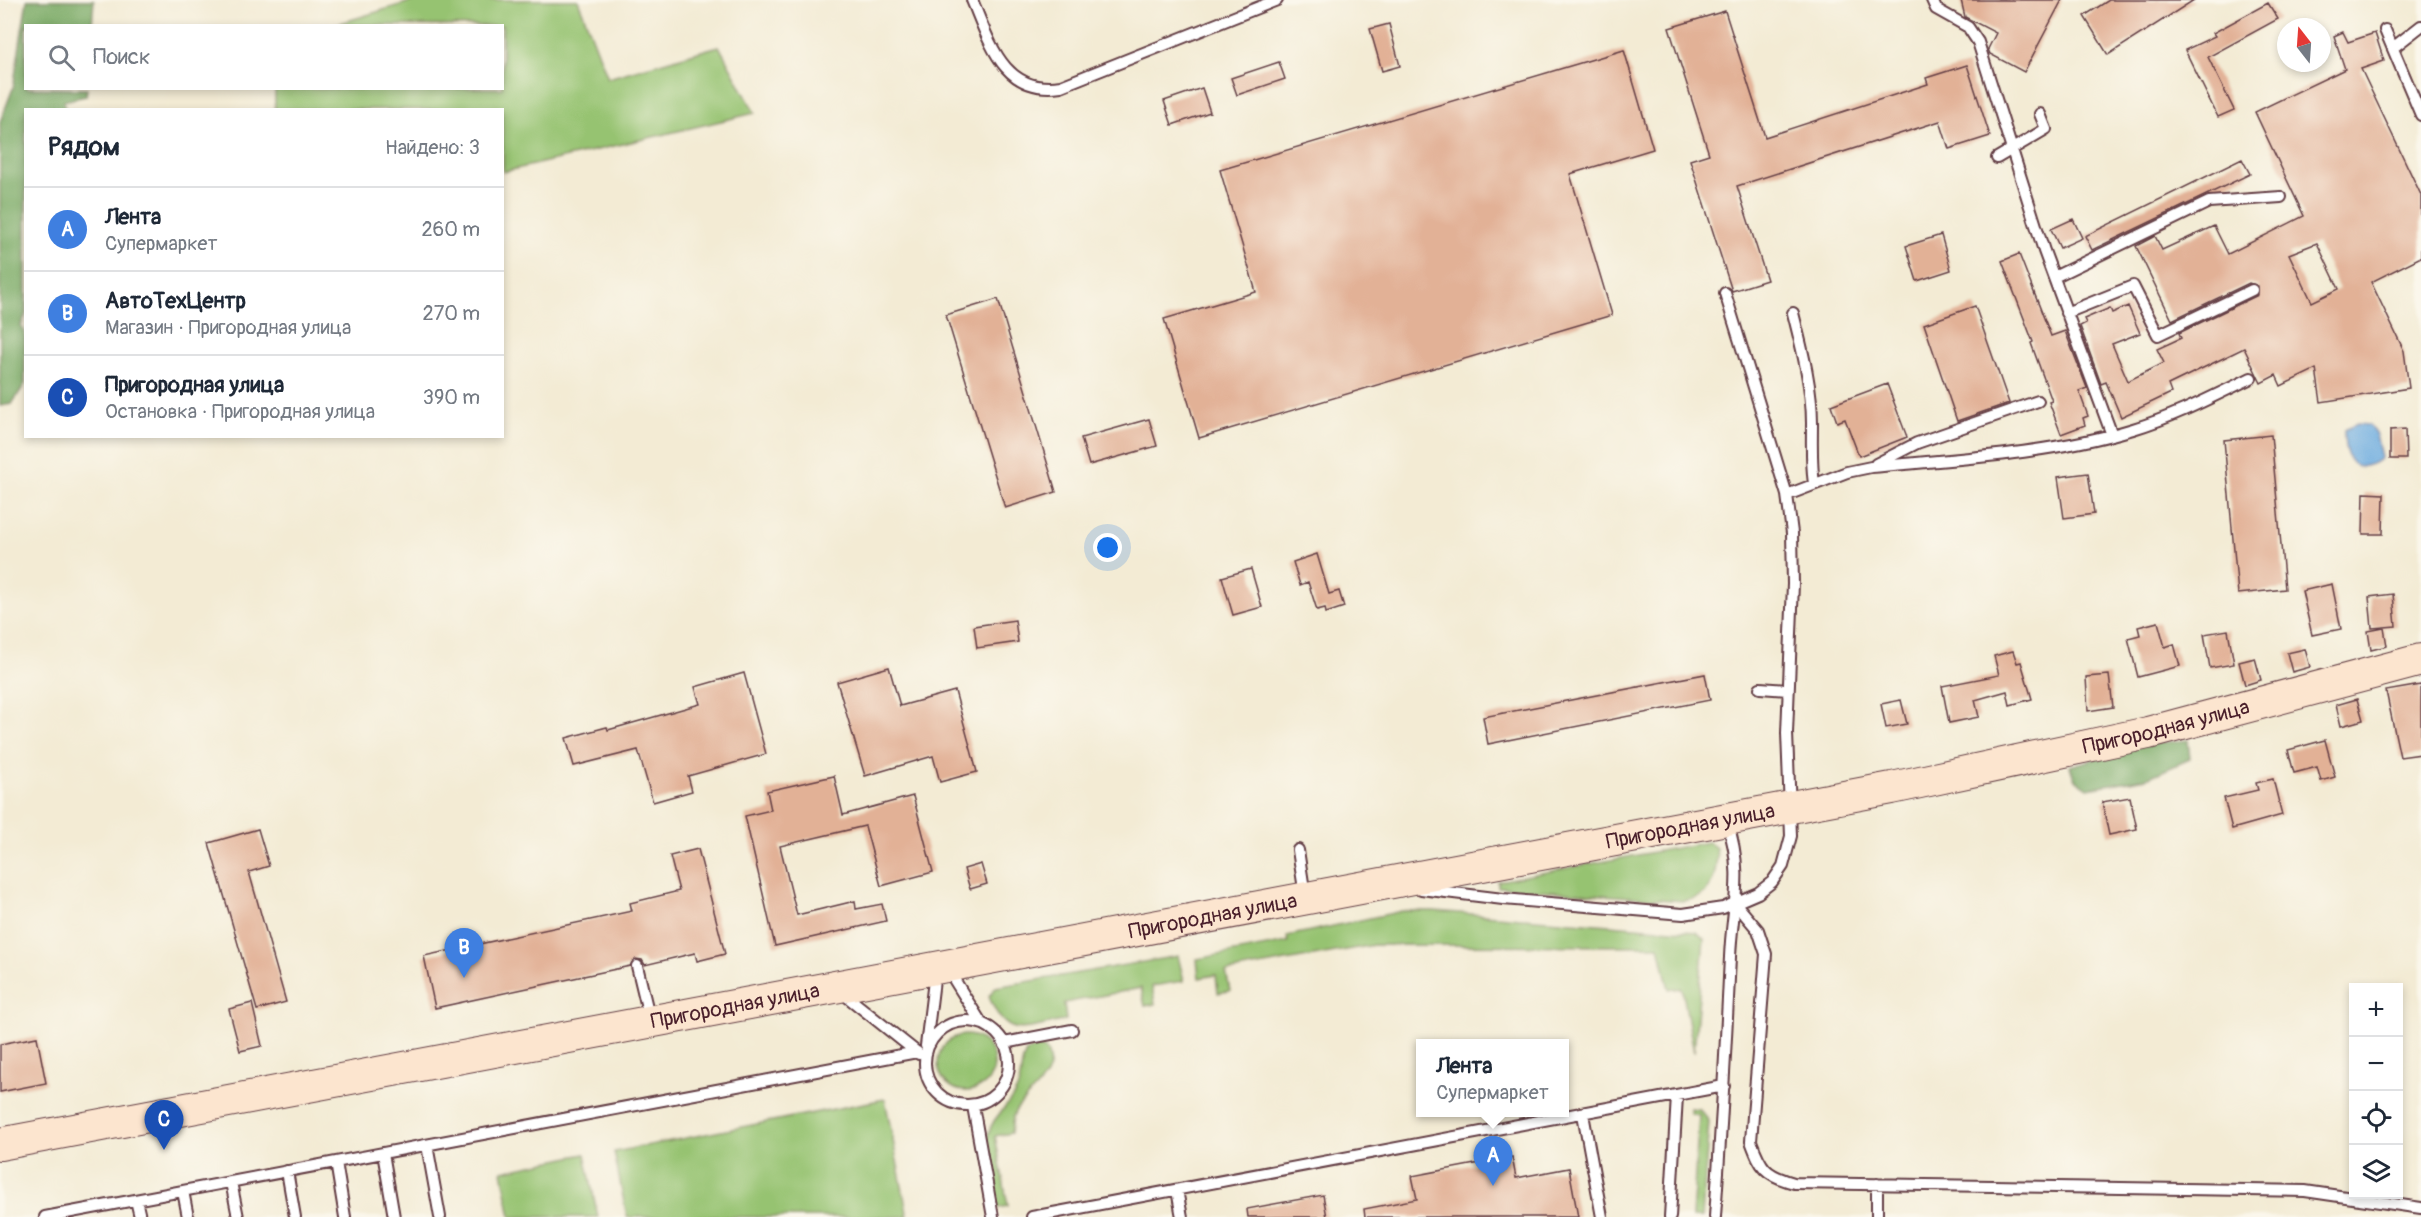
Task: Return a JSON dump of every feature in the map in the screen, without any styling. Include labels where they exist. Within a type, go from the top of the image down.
[{"type":"street","name":"Пригородная улица","points":[[0,1144],[838,989],[1892,788],[2148,733],[2421,660]]},
{"type":"lane","points":[[972,0],[992,48],[1002,65],[1034,87],[1049,88],[1061,86],[1277,0]]},
{"type":"lane","points":[[1932,0],[1936,9],[1968,27],[1978,42],[2066,313],[2112,435]]},
{"type":"lane","points":[[2394,47],[2421,26]]},
{"type":"lane","points":[[2385,30],[2421,115]]},
{"type":"lane","points":[[1997,158],[2046,129],[2040,114]]},
{"type":"lane","points":[[2054,277],[2209,202],[2281,197]]},
{"type":"lane","points":[[2066,313],[2133,286],[2158,335],[2252,290]]},
{"type":"lane","points":[[1385,884],[1503,899],[1683,914],[1702,912],[1735,903],[1758,893],[1772,882],[1783,866],[1791,836],[1788,690],[1793,584],[1792,533],[1787,495],[1725,293]]},
{"type":"lane","points":[[1793,313],[1805,360],[1812,422],[1810,457],[1814,484]]},
{"type":"lane","points":[[1787,495],[1846,472],[1871,467],[2062,446],[2112,435],[2185,410],[2251,378]]},
{"type":"lane","points":[[1871,467],[1917,443],[2037,401]]},
{"type":"lane","points":[[1760,688],[1788,690]]},
{"type":"lane","points":[[1715,1217],[1730,950],[1738,874],[1735,845],[1726,819]]},
{"type":"lane","points":[[1298,850],[1305,899]]},
{"type":"lane","points":[[1735,903],[1758,930],[1766,954],[1751,1141],[1760,1165],[1773,1177],[1794,1183],[2306,1191],[2421,1208]]},
{"type":"lane","points":[[637,966],[651,1023]]},
{"type":"lane","points":[[941,969],[980,1022],[999,1034],[1010,1054],[1008,1077],[994,1097],[973,1106],[947,1102],[929,1083],[920,1055],[941,969]]},
{"type":"lane","points":[[838,989],[920,1055]]},
{"type":"lane","points":[[45,1217],[90,1213],[136,1200],[287,1171],[920,1055],[935,1034],[957,1021],[980,1022]]},
{"type":"lane","points":[[1004,1043],[1072,1030]]},
{"type":"lane","points":[[1569,1117],[1724,1086]]},
{"type":"lane","points":[[1671,1217],[1677,1096]]},
{"type":"lane","points":[[973,1106],[993,1217]]},
{"type":"lane","points":[[1583,1114],[1602,1217]]},
{"type":"lane","points":[[1032,1217],[1567,1117]]},
{"type":"lane","points":[[427,1145],[440,1217]]},
{"type":"lane","points":[[383,1153],[394,1217]]},
{"type":"lane","points":[[336,1162],[345,1217]]},
{"type":"lane","points":[[287,1171],[295,1217]]},
{"type":"lane","points":[[231,1182],[238,1217]]},
{"type":"lane","points":[[1877,1185],[1877,1217]]},
{"type":"lane","points":[[1177,1190],[1182,1217]]},
{"type":"lane","points":[[183,1191],[188,1217]]},
{"type":"lane","points":[[136,1200],[140,1217]]},
{"type":"green space","points":[[27,0],[94,0],[92,24],[24,24],[24,90],[87,90],[86,96],[64,101],[65,108],[24,108],[24,319],[21,326],[24,331],[24,386],[12,404],[0,406],[0,122],[13,88]]},
{"type":"green space","points":[[416,0],[578,0],[608,78],[719,46],[755,113],[504,172],[504,108],[275,108],[275,90],[504,90],[504,24],[337,24]]},
{"type":"green space","points":[[2188,740],[2190,759],[2147,778],[2088,788],[2074,778],[2070,766],[2146,744]]},
{"type":"green space","points":[[1708,842],[1716,848],[1713,880],[1702,895],[1688,900],[1498,887],[1498,881]]},
{"type":"green space","points":[[1402,911],[1434,911],[1697,932],[1704,939],[1694,1052],[1682,988],[1669,990],[1659,946],[1374,945],[1226,972],[1230,991],[1218,993],[1216,975],[1199,978],[1197,959],[1288,942],[1287,936]]},
{"type":"green space","points":[[1178,956],[1184,981],[1152,986],[1155,1004],[1145,1006],[1141,988],[1064,1003],[1066,1020],[1019,1029],[1003,1021],[989,996],[996,987]]},
{"type":"green space","points":[[960,1035],[972,1035],[982,1039],[990,1047],[994,1063],[990,1079],[982,1087],[972,1091],[960,1091],[950,1087],[942,1079],[938,1069],[938,1057],[942,1047],[950,1039]]},
{"type":"green space","points":[[1039,1047],[1047,1051],[1049,1068],[1046,1076],[1015,1112],[1011,1133],[995,1136],[1008,1206],[998,1208],[988,1164],[989,1131],[1016,1092],[1027,1051]]},
{"type":"green space","points":[[885,1099],[908,1217],[627,1217],[614,1152]]},
{"type":"green space","points":[[1690,1108],[1699,1109],[1709,1121],[1702,1217],[1692,1217],[1699,1115],[1690,1113]]},
{"type":"green space","points":[[585,1154],[598,1217],[511,1217],[502,1171]]},
{"type":"water","points":[[2357,424],[2369,425],[2376,435],[2381,458],[2365,466],[2353,464],[2345,448],[2344,430]]},
{"type":"building","points":[[1961,0],[2062,0],[2024,72],[1990,54],[1988,49],[1996,33],[1965,17]]},
{"type":"building","points":[[2109,0],[2194,0],[2108,55],[2084,16]]},
{"type":"building","points":[[2268,3],[2277,18],[2208,57],[2234,110],[2218,117],[2185,50],[2215,36],[2213,33]]},
{"type":"building","points":[[1725,11],[1765,137],[1928,84],[1926,78],[1967,65],[1990,136],[1949,149],[1940,121],[1737,186],[1767,280],[1732,291],[1690,160],[1709,154],[1669,28]]},
{"type":"building","points":[[1389,24],[1400,66],[1382,71],[1370,29]]},
{"type":"building","points":[[2343,32],[2348,42],[2375,33],[2384,61],[2361,69],[2421,195],[2421,257],[2371,282],[2404,351],[2409,388],[2321,402],[2316,369],[2281,386],[2276,375],[2261,383],[2244,348],[2168,385],[2171,393],[2121,417],[2106,382],[2101,384],[2080,326],[2086,323],[2084,319],[2110,308],[2112,313],[2128,306],[2140,333],[2112,344],[2128,381],[2164,363],[2157,349],[2181,338],[2179,333],[2258,295],[2258,286],[2249,283],[2172,320],[2136,246],[2155,236],[2162,250],[2214,226],[2228,254],[2304,216],[2255,112],[2345,69],[2334,36]],"holes":[[[2317,243],[2339,289],[2312,302],[2289,254]]]},
{"type":"building","points":[[1624,50],[1653,149],[1570,174],[1612,315],[1199,438],[1164,319],[1256,292],[1220,170]]},
{"type":"building","points":[[1279,62],[1285,79],[1237,95],[1231,78]]},
{"type":"building","points":[[1202,88],[1210,112],[1172,125],[1164,101]]},
{"type":"building","points":[[2242,159],[2250,174],[2092,250],[2085,236]]},
{"type":"building","points":[[2073,219],[2082,238],[2060,248],[2051,229]]},
{"type":"building","points":[[1941,235],[1951,270],[1917,281],[1906,246]]},
{"type":"building","points":[[2019,254],[2051,336],[2065,331],[2087,388],[2079,391],[2088,416],[2083,418],[2085,425],[2061,434],[2031,343],[2033,342],[2002,261]]},
{"type":"building","points":[[998,299],[1056,492],[1005,508],[946,315]]},
{"type":"building","points":[[1975,306],[2009,403],[1957,421],[1924,324]]},
{"type":"building","points":[[1887,384],[1907,437],[1859,456],[1845,419],[1837,422],[1831,405]]},
{"type":"building","points":[[1149,419],[1157,446],[1089,465],[1081,438]]},
{"type":"building","points":[[2405,429],[2406,459],[2390,459],[2390,430]]},
{"type":"building","points":[[2271,435],[2285,589],[2238,594],[2224,440]]},
{"type":"building","points":[[2088,473],[2094,514],[2064,518],[2058,477]]},
{"type":"building","points":[[2364,493],[2384,494],[2383,534],[2363,534]]},
{"type":"building","points":[[1317,554],[1329,594],[1339,591],[1344,607],[1326,613],[1325,608],[1317,610],[1308,582],[1300,585],[1293,562]]},
{"type":"building","points":[[1251,569],[1262,607],[1233,615],[1222,577]]},
{"type":"building","points":[[2332,584],[2341,629],[2312,635],[2302,591]]},
{"type":"building","points":[[2393,594],[2396,626],[2372,628],[2369,597]]},
{"type":"building","points":[[1015,620],[1018,642],[977,648],[974,626]]},
{"type":"building","points":[[2158,622],[2165,647],[2174,644],[2180,666],[2138,677],[2128,638],[2140,635],[2138,627]]},
{"type":"building","points":[[2384,628],[2387,646],[2371,650],[2368,631]]},
{"type":"building","points":[[2228,630],[2234,664],[2210,668],[2204,634]]},
{"type":"building","points":[[2305,649],[2310,667],[2292,672],[2287,653]]},
{"type":"building","points":[[2013,651],[2017,663],[2021,662],[2032,699],[2010,705],[2007,691],[1975,700],[1979,717],[1949,723],[1942,686],[1999,675],[1994,656]]},
{"type":"building","points":[[2255,658],[2261,680],[2245,685],[2239,662]]},
{"type":"building","points":[[889,667],[900,706],[955,691],[977,772],[940,782],[933,756],[865,776],[837,682]]},
{"type":"building","points":[[744,673],[766,754],[688,776],[692,791],[653,802],[638,750],[574,766],[566,738],[607,727],[608,730],[700,704],[695,687]]},
{"type":"building","points":[[1705,674],[1710,700],[1488,744],[1483,717]]},
{"type":"building","points":[[2109,675],[2113,707],[2088,711],[2086,677]]},
{"type":"building","points":[[2421,685],[2421,754],[2400,757],[2386,691]]},
{"type":"building","points":[[2357,699],[2363,720],[2341,726],[2336,705]]},
{"type":"building","points":[[1901,700],[1907,724],[1886,728],[1881,704]]},
{"type":"building","points":[[2325,740],[2335,777],[2321,781],[2317,767],[2294,773],[2288,750]]},
{"type":"building","points":[[834,776],[843,815],[913,796],[933,872],[881,886],[865,826],[780,846],[797,915],[855,901],[856,909],[882,904],[886,921],[775,946],[745,816],[771,810],[767,791]]},
{"type":"building","points":[[2273,779],[2282,815],[2232,829],[2224,798],[2258,790],[2256,783]]},
{"type":"building","points":[[2130,797],[2137,829],[2109,835],[2102,802]]},
{"type":"building","points":[[258,829],[269,866],[249,872],[286,1002],[257,1010],[209,843]]},
{"type":"building","points":[[698,849],[725,954],[697,961],[695,953],[645,965],[642,960],[636,959],[630,966],[435,1008],[424,956],[632,911],[630,903],[679,891],[670,856]]},
{"type":"building","points":[[981,864],[987,884],[970,889],[964,869]]},
{"type":"building","points":[[252,1003],[262,1046],[240,1051],[229,1009]]},
{"type":"building","points":[[37,1037],[46,1083],[0,1092],[0,1044]]},
{"type":"building","points":[[1512,1157],[1516,1178],[1569,1168],[1578,1217],[1365,1217],[1364,1209],[1417,1199],[1412,1176]]},
{"type":"building","points":[[1323,1195],[1327,1217],[1248,1217],[1247,1209]]},
{"type":"place","name":"АвтоТехЦентр","points":[[464,978]]},
{"type":"place","name":"Пригородная улица","points":[[164,1150]]},
{"type":"place","name":"Лента","points":[[1493,1186]]}]
